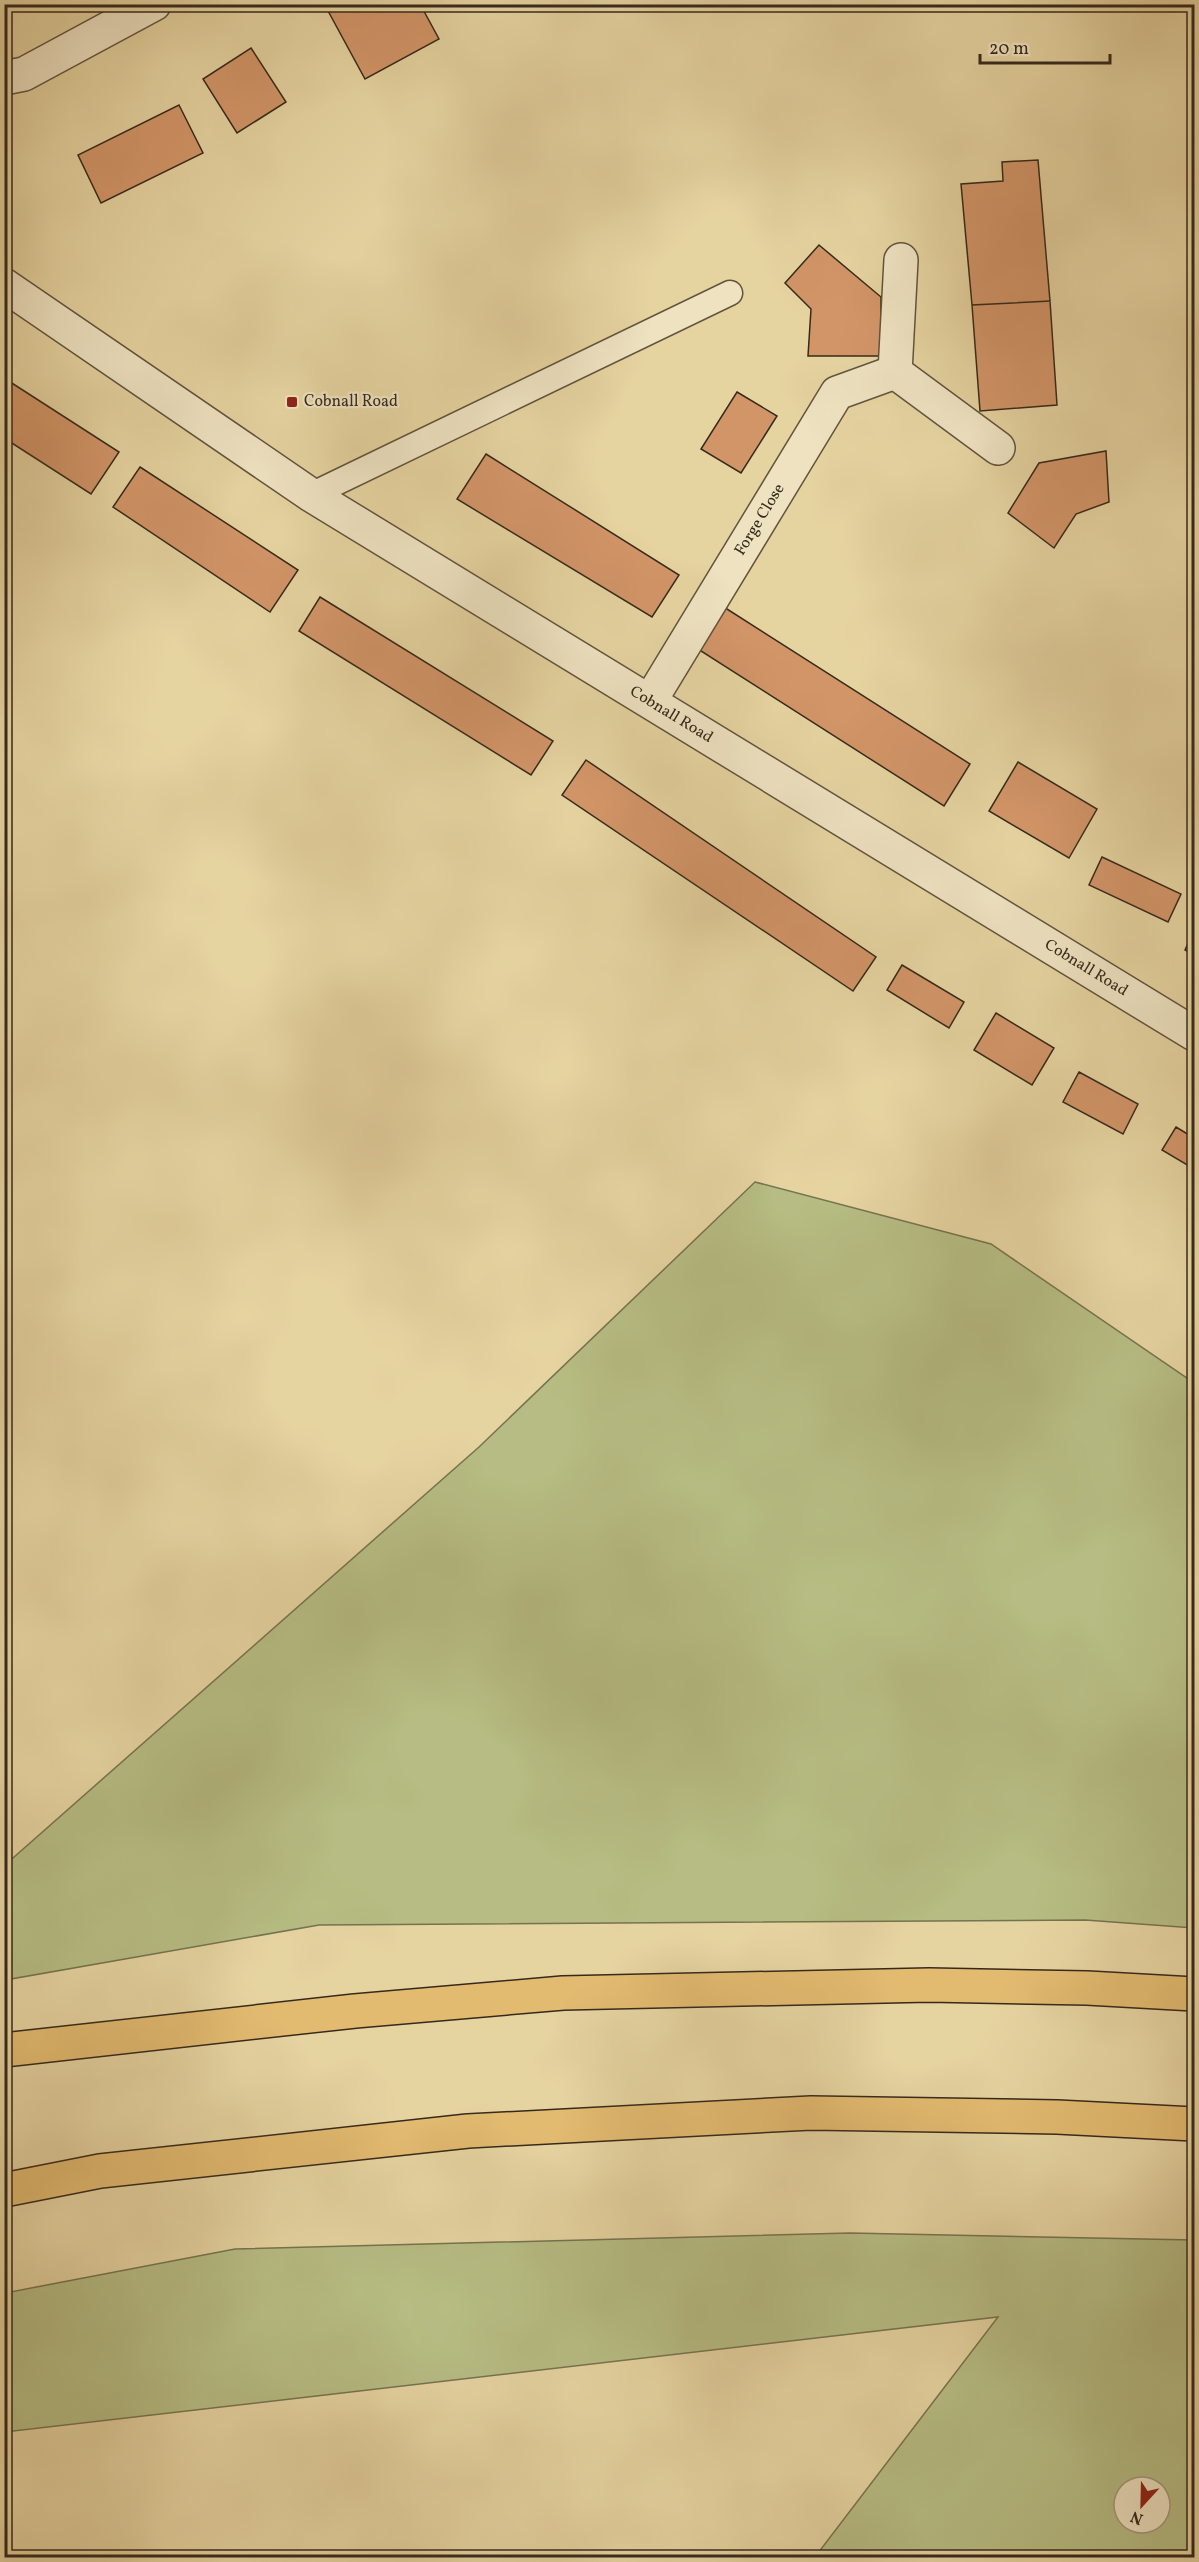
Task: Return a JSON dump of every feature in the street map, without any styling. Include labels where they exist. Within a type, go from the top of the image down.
[{"type":"highway","points":[[4,2050],[355,2011],[563,1993],[929,1985],[1086,1988],[1194,1994]]},
{"type":"highway","points":[[4,2190],[100,2171],[468,2131],[810,2113],[1057,2116],[1194,2124]]},
{"type":"street","points":[[4,78],[24,74],[154,4]]},
{"type":"street","points":[[901,260],[895,372],[998,448]]},
{"type":"street","name":"Cobnall Road","points":[[4,285],[311,495],[1194,1034]]},
{"type":"street","name":"Forge Close","points":[[650,701],[837,393],[895,372]]},
{"type":"lane","points":[[311,495],[730,293]]},
{"type":"green space","points":[[755,1182],[991,1244],[1194,1383],[1194,1928],[1085,1920],[319,1925],[5,1980],[5,1865],[479,1447]]},
{"type":"green space","points":[[850,2233],[1194,2240],[1194,2557],[815,2557],[998,2317],[5,2432],[5,2293],[235,2249]]},
{"type":"building","points":[[335,4],[420,4],[439,39],[365,79],[327,9]]},
{"type":"building","points":[[251,48],[286,102],[237,133],[203,79]]},
{"type":"building","points":[[179,105],[203,153],[101,203],[78,155]]},
{"type":"building","points":[[1038,160],[1050,301],[972,305],[961,184],[1003,181],[1002,162]]},
{"type":"building","points":[[819,245],[881,297],[881,356],[808,356],[811,309],[785,283]]},
{"type":"building","points":[[1050,301],[1057,405],[980,411],[972,305]]},
{"type":"building","points":[[4,378],[119,452],[91,494],[4,438]]},
{"type":"building","points":[[737,392],[777,416],[741,473],[701,449]]},
{"type":"building","points":[[1106,451],[1109,502],[1076,514],[1054,548],[1008,513],[1039,463]]},
{"type":"building","points":[[486,454],[679,575],[652,617],[457,499]]},
{"type":"building","points":[[140,467],[298,570],[270,612],[113,507]]},
{"type":"building","points":[[320,597],[553,741],[531,775],[299,631]]},
{"type":"building","points":[[716,602],[970,764],[944,806],[690,644]]},
{"type":"building","points":[[586,760],[876,957],[853,991],[562,795]]},
{"type":"building","points":[[1018,762],[1097,809],[1069,858],[989,811]]},
{"type":"building","points":[[1102,857],[1181,894],[1168,922],[1089,885]]},
{"type":"building","points":[[1194,930],[1194,955],[1185,950]]},
{"type":"building","points":[[902,965],[964,1002],[949,1028],[887,990]]},
{"type":"building","points":[[996,1013],[1054,1048],[1032,1085],[974,1050]]},
{"type":"building","points":[[1079,1072],[1138,1104],[1123,1134],[1063,1102]]},
{"type":"building","points":[[1176,1127],[1194,1138],[1194,1169],[1162,1150]]},
{"type":"place","name":"Cobnall Road","points":[[292,402]]}]
